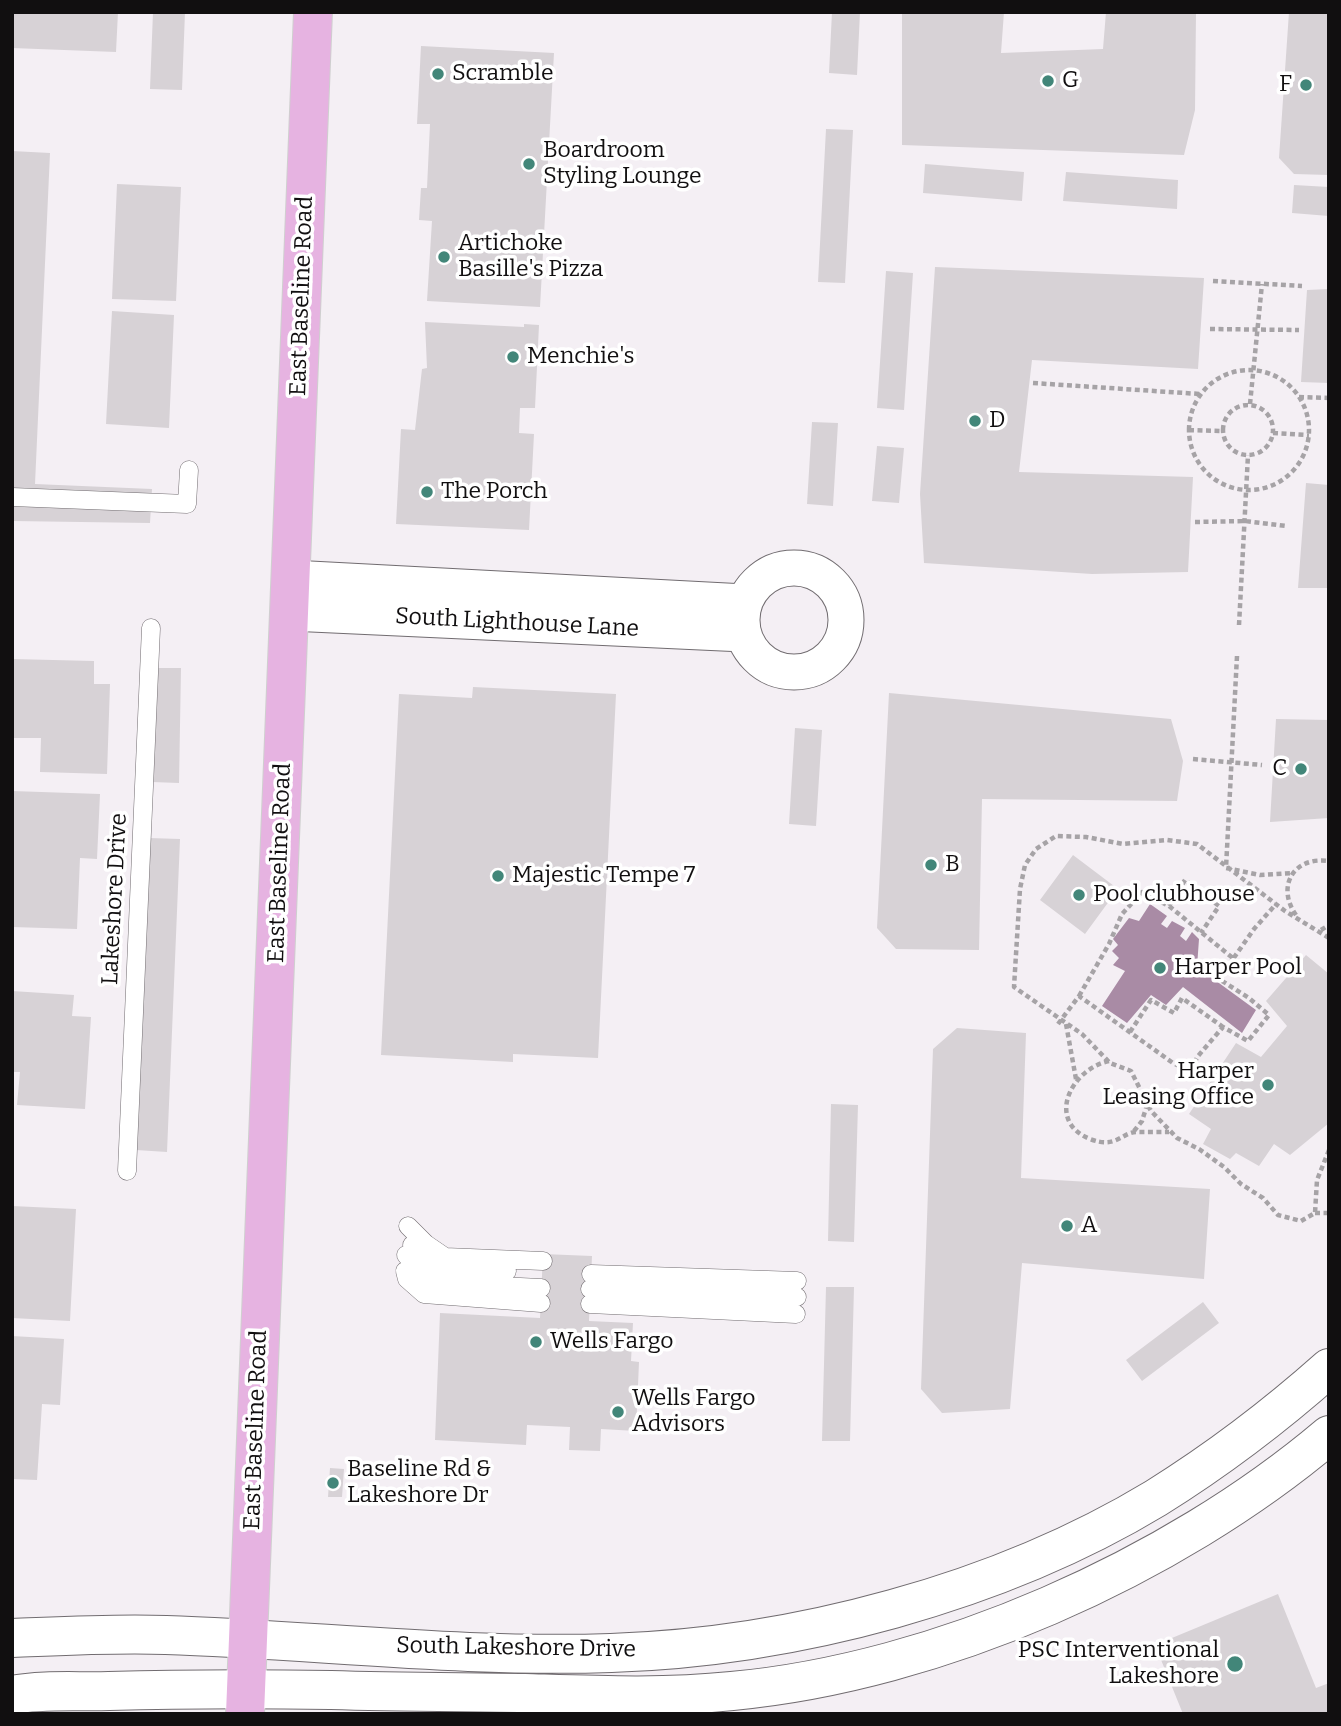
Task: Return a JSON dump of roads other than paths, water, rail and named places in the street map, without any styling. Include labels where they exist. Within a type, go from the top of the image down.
[{"type":"main road","name":"East Baseline Road","points":[[246,1701],[313,12]]},
{"type":"street","name":"South Lighthouse Lane","points":[[290,595],[745,618]]},
{"type":"street","name":"South Lakeshore Drive","points":[[12,1638],[140,1634],[564,1654],[667,1649],[786,1633],[941,1594],[1021,1563],[1122,1516],[1165,1492],[1238,1442],[1329,1368]]},
{"type":"street","name":"South Lakeshore Drive","points":[[12,1695],[246,1701],[631,1696],[735,1691],[855,1669],[978,1633],[1106,1580],[1179,1542],[1273,1480],[1329,1435]]},
{"type":"street","points":[[1021,1563],[1041,1608]]},
{"type":"lane","points":[[12,497],[187,505],[189,470]]},
{"type":"lane","name":"Lakeshore Drive","points":[[127,1171],[151,628]]},
{"type":"lane","points":[[407,1248],[438,1269],[542,1281],[424,1294],[407,1279],[407,1248]]},
{"type":"lane","points":[[591,1283],[797,1290],[591,1283]]},
{"type":"place","name":"Scramble","points":[[438,74]]},
{"type":"place","name":"G","points":[[1048,81]]},
{"type":"place","name":"F","points":[[1306,85]]},
{"type":"place","name":"Boardroom Styling Lounge","points":[[529,164]]},
{"type":"place","name":"Artichoke Basille's Pizza","points":[[444,257]]},
{"type":"place","name":"Menchie's","points":[[513,357]]},
{"type":"place","name":"D","points":[[975,421]]},
{"type":"place","name":"The Porch","points":[[427,492]]},
{"type":"place","name":"C","points":[[1301,769]]},
{"type":"place","name":"B","points":[[931,865]]},
{"type":"place","name":"Majestic Tempe 7","points":[[498,876]]},
{"type":"place","name":"Pool clubhouse","points":[[1079,895]]},
{"type":"place","name":"Harper Pool","points":[[1160,968]]},
{"type":"place","name":"Harper Leasing Office","points":[[1268,1085]]},
{"type":"place","name":"A","points":[[1067,1226]]},
{"type":"place","name":"Wells Fargo","points":[[536,1342]]},
{"type":"place","name":"Wells Fargo Advisors","points":[[618,1412]]},
{"type":"place","name":"Baseline Rd & Lakeshore Dr","points":[[333,1483]]},
{"type":"place","name":"PSC Interventional Lakeshore","points":[[1235,1664]]}]
